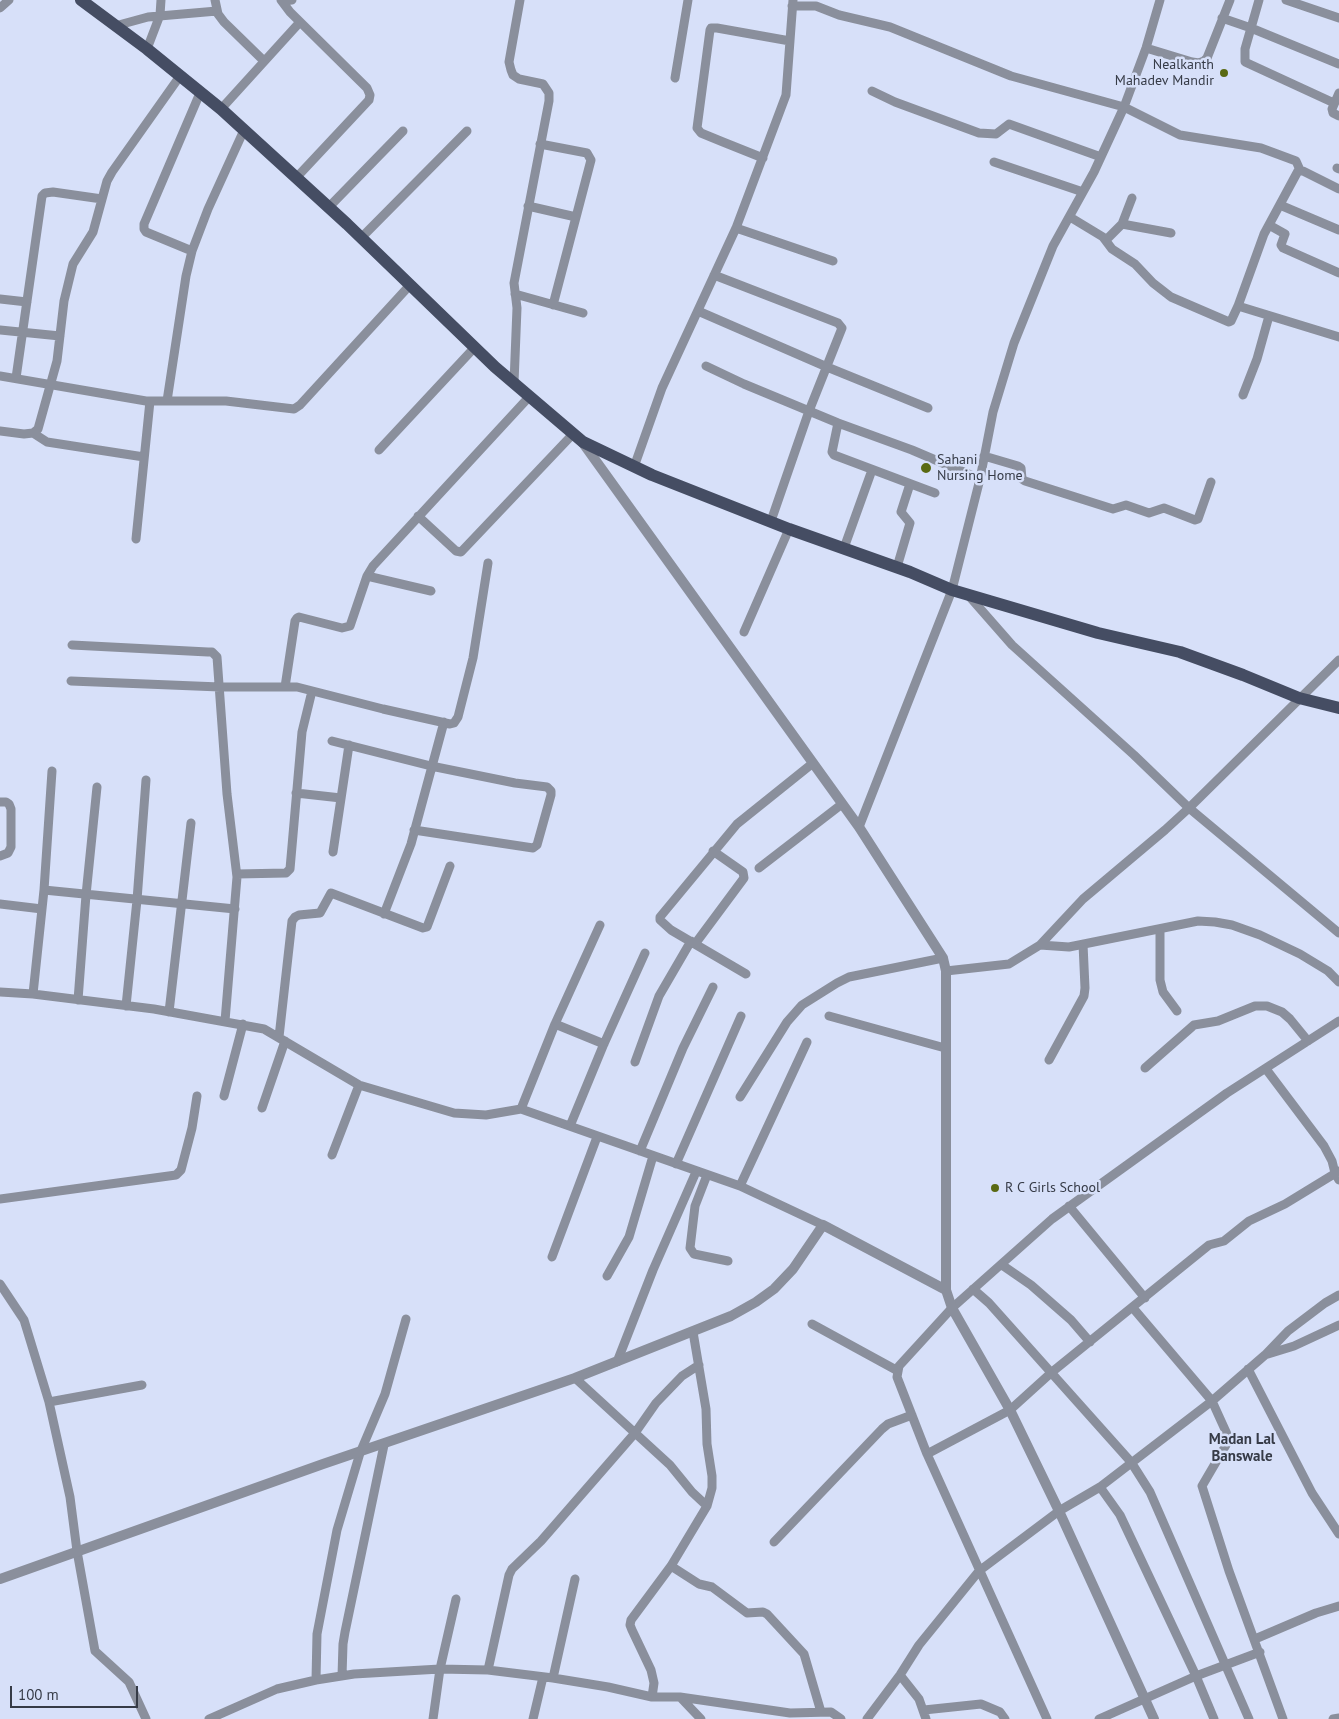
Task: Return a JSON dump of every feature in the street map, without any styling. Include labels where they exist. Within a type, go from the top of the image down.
[{"type":"main road","points":[[81,0],[147,49],[221,109],[514,383],[578,438],[634,467],[789,529],[896,567],[952,590],[1098,633],[1180,652],[1236,672],[1299,698],[1339,708]]},
{"type":"street","points":[[0,8],[9,0]]},
{"type":"street","points":[[147,49],[160,15],[161,0]]},
{"type":"street","points":[[215,0],[224,22],[264,61]]},
{"type":"street","points":[[281,0],[292,0]]},
{"type":"street","points":[[281,0],[290,12],[367,88],[370,95],[369,100],[296,178]]},
{"type":"street","points":[[514,383],[517,308],[514,284],[549,93],[542,84],[519,80],[513,75],[510,62],[520,0]]},
{"type":"street","points":[[675,78],[688,0]]},
{"type":"street","points":[[860,828],[952,590],[980,479],[994,412],[1014,343],[1054,246],[1083,192],[1124,107],[1146,48],[1160,0]]},
{"type":"street","points":[[1146,48],[1199,63],[1207,58],[1230,0]]},
{"type":"street","points":[[1259,0],[1245,49],[1245,62],[1334,103]]},
{"type":"street","points":[[1286,0],[1339,18]]},
{"type":"street","points":[[634,467],[662,388],[736,228],[786,95],[793,3],[816,6],[839,15],[883,25],[1011,76],[1124,107],[1180,135],[1261,148],[1296,161],[1300,170],[1339,189]]},
{"type":"street","points":[[115,26],[139,18],[218,11]]},
{"type":"street","points":[[1222,18],[1252,28],[1339,64]]},
{"type":"street","points":[[221,109],[300,22]]},
{"type":"street","points":[[763,158],[699,132],[697,128],[710,30],[714,27],[790,41]]},
{"type":"street","points":[[33,433],[38,429],[41,422],[57,361],[69,274],[93,232],[107,181],[180,76]]},
{"type":"street","points":[[872,91],[895,102],[979,133],[996,134],[1009,124],[1101,156]]},
{"type":"street","points":[[192,251],[146,232],[144,224],[200,93]]},
{"type":"street","points":[[1339,93],[1332,111],[1339,116]]},
{"type":"street","points":[[167,402],[186,276],[192,251],[208,209],[244,130]]},
{"type":"street","points":[[328,208],[403,131]]},
{"type":"street","points":[[361,238],[467,131]]},
{"type":"street","points":[[540,144],[587,154],[590,157],[554,305]]},
{"type":"street","points":[[994,162],[1083,192]]},
{"type":"street","points":[[1070,217],[1106,240],[1112,249],[1135,264],[1153,283],[1176,299],[1229,322],[1238,306],[1270,225],[1297,172],[1300,170]]},
{"type":"street","points":[[16,378],[42,196],[44,193],[53,192],[102,199]]},
{"type":"street","points":[[1106,240],[1122,224],[1132,198]]},
{"type":"street","points":[[1280,205],[1339,230]]},
{"type":"street","points":[[528,206],[576,217]]},
{"type":"street","points":[[1122,224],[1171,232]]},
{"type":"street","points":[[1270,225],[1285,234],[1281,245],[1283,248],[1339,273]]},
{"type":"street","points":[[736,228],[833,261]]},
{"type":"street","points":[[714,275],[838,323],[842,330],[809,411],[770,521]]},
{"type":"street","points":[[0,376],[150,401],[226,401],[294,409],[300,405],[410,285]]},
{"type":"street","points":[[515,294],[582,313]]},
{"type":"street","points":[[0,299],[27,302]]},
{"type":"street","points":[[1238,306],[1339,337]]},
{"type":"street","points":[[698,311],[826,367],[928,408]]},
{"type":"street","points":[[1243,394],[1257,359],[1269,316]]},
{"type":"street","points":[[0,330],[60,336]]},
{"type":"street","points":[[379,450],[475,347]]},
{"type":"street","points":[[706,366],[838,423],[912,450],[980,479]]},
{"type":"street","points":[[285,687],[295,620],[299,617],[348,628],[353,619],[367,576],[381,556],[530,397]]},
{"type":"street","points":[[136,539],[150,401]]},
{"type":"street","points":[[838,423],[832,453],[836,456],[934,493]]},
{"type":"street","points":[[0,431],[33,433],[47,442],[144,457]]},
{"type":"street","points":[[418,516],[456,551],[461,552],[578,438],[860,828],[942,958],[946,971],[946,1290],[952,1308],[1010,1410],[1154,1719]]},
{"type":"street","points":[[984,456],[1018,466],[1021,468],[1022,479],[1025,481],[1113,509],[1126,505],[1149,513],[1164,508],[1195,520],[1198,518],[1212,482]]},
{"type":"street","points":[[844,548],[872,470]]},
{"type":"street","points":[[896,567],[910,523],[901,512],[910,484]]},
{"type":"street","points":[[744,632],[789,529]]},
{"type":"street","points":[[71,680],[220,688],[297,687],[454,723],[458,717],[473,658],[488,563]]},
{"type":"street","points":[[367,576],[430,591]]},
{"type":"street","points":[[970,596],[1012,644],[1189,808],[1339,933]]},
{"type":"street","points":[[72,645],[212,652],[218,660],[227,794],[237,874],[225,1021]]},
{"type":"street","points":[[946,971],[1009,964],[1040,945],[1083,900],[1189,808],[1339,660]]},
{"type":"street","points":[[237,874],[286,873],[290,869],[302,732],[312,691]]},
{"type":"street","points":[[384,914],[404,863],[444,722]]},
{"type":"street","points":[[332,741],[432,766],[515,783],[547,787],[551,791],[537,845],[533,848],[414,830]]},
{"type":"street","points":[[333,852],[349,745]]},
{"type":"street","points":[[746,974],[671,930],[663,924],[660,917],[713,851],[738,824],[814,763]]},
{"type":"street","points":[[33,994],[44,890],[52,771]]},
{"type":"street","points":[[126,1006],[137,900],[146,780]]},
{"type":"street","points":[[78,1000],[97,787]]},
{"type":"street","points":[[296,794],[341,798]]},
{"type":"street","points":[[0,802],[9,804],[11,810],[11,847],[8,853],[0,856]]},
{"type":"street","points":[[759,868],[842,804]]},
{"type":"street","points":[[169,1012],[191,823]]},
{"type":"street","points":[[635,1062],[659,996],[693,943],[744,878],[743,872],[713,851]]},
{"type":"street","points":[[262,1108],[282,1039],[292,921],[295,917],[320,913],[331,893],[423,928],[427,927],[450,866]]},
{"type":"street","points":[[44,890],[235,909]]},
{"type":"street","points":[[0,904],[42,909]]},
{"type":"street","points":[[1040,945],[1063,947],[1198,921],[1215,922],[1232,925],[1260,935],[1300,954],[1328,971],[1339,982]]},
{"type":"street","points":[[521,1109],[555,1024],[600,925]]},
{"type":"street","points":[[1160,929],[1160,980],[1163,992],[1177,1011]]},
{"type":"street","points":[[1049,1060],[1084,996],[1086,988],[1083,944]]},
{"type":"street","points":[[570,1126],[645,953]]},
{"type":"street","points":[[740,1097],[787,1022],[802,1005],[849,977],[942,958]]},
{"type":"street","points":[[640,1151],[683,1048],[713,987]]},
{"type":"street","points":[[0,992],[33,994],[126,1006],[264,1028],[359,1085],[454,1113],[486,1115],[521,1109],[707,1176],[740,1186],[822,1225],[946,1290]]},
{"type":"street","points":[[1145,1068],[1194,1025],[1218,1021],[1255,1006],[1267,1006],[1282,1012],[1308,1041]]},
{"type":"street","points":[[676,1164],[741,1016]]},
{"type":"street","points":[[829,1016],[945,1048]]},
{"type":"street","points":[[1047,1719],[927,1454],[897,1377],[899,1366],[952,1308],[1069,1206],[1227,1093],[1339,1021]]},
{"type":"street","points":[[224,1096],[242,1024]]},
{"type":"street","points":[[555,1024],[604,1044]]},
{"type":"street","points":[[740,1186],[807,1042]]},
{"type":"street","points":[[927,1454],[1010,1410],[1052,1372],[1134,1308],[1209,1245],[1224,1241],[1249,1221],[1338,1175],[1324,1146],[1266,1069]]},
{"type":"street","points":[[332,1155],[359,1085]]},
{"type":"street","points":[[0,1199],[176,1175],[183,1162],[192,1128],[197,1096]]},
{"type":"street","points":[[552,1257],[597,1137]]},
{"type":"street","points":[[607,1276],[632,1231],[653,1156]]},
{"type":"street","points":[[617,1362],[653,1270],[696,1172]]},
{"type":"street","points":[[707,1176],[695,1206],[690,1248],[694,1254],[728,1261]]},
{"type":"street","points":[[1069,1206],[1145,1298]]},
{"type":"street","points":[[0,1579],[576,1378],[731,1316],[774,1289],[793,1269],[822,1225]]},
{"type":"street","points":[[1002,1264],[1031,1285],[1072,1320],[1090,1342]]},
{"type":"street","points":[[0,1284],[24,1320],[49,1402],[70,1497],[77,1551],[95,1651],[130,1682],[146,1719]]},
{"type":"street","points":[[973,1289],[989,1303],[1131,1462],[1150,1492],[1249,1719]]},
{"type":"street","points":[[867,1719],[900,1675],[919,1645],[979,1571],[1059,1512],[1100,1487],[1212,1401],[1265,1355],[1288,1331],[1325,1302],[1339,1295]]},
{"type":"street","points":[[1134,1308],[1212,1401],[1227,1434],[1228,1441],[1202,1486],[1229,1571],[1283,1719]]},
{"type":"street","points":[[316,1680],[318,1634],[337,1530],[360,1453],[385,1394],[406,1319]]},
{"type":"street","points":[[812,1324],[898,1371]]},
{"type":"street","points":[[1265,1355],[1294,1346],[1339,1325]]},
{"type":"street","points":[[652,1697],[654,1683],[652,1670],[630,1625],[631,1620],[671,1566],[708,1506],[712,1483],[707,1444],[706,1409],[693,1332]]},
{"type":"street","points":[[488,1670],[509,1575],[512,1569],[542,1541],[634,1433],[662,1396],[682,1376],[699,1365]]},
{"type":"street","points":[[1248,1369],[1312,1493],[1339,1534]]},
{"type":"street","points":[[576,1378],[670,1465],[692,1492],[708,1506]]},
{"type":"street","points":[[49,1402],[142,1385]]},
{"type":"street","points":[[774,1542],[882,1429],[888,1424],[912,1415]]},
{"type":"street","points":[[342,1676],[345,1632],[384,1445]]},
{"type":"street","points":[[1100,1487],[1120,1515],[1196,1676],[1214,1719]]},
{"type":"street","points":[[671,1566],[699,1584],[712,1587],[747,1613],[763,1612],[767,1614],[804,1654],[821,1712]]},
{"type":"street","points":[[553,1678],[575,1579]]},
{"type":"street","points":[[433,1719],[440,1669],[456,1598]]},
{"type":"street","points":[[1255,1639],[1316,1613],[1339,1606]]},
{"type":"street","points":[[1099,1719],[1224,1664],[1260,1652]]},
{"type":"street","points":[[209,1719],[277,1689],[316,1680],[342,1676],[440,1669],[488,1670],[543,1676],[652,1697],[680,1697],[790,1712],[831,1712],[841,1719]]},
{"type":"street","points":[[900,1675],[919,1699],[925,1714],[981,1704],[1000,1712],[1005,1719]]},
{"type":"street","points":[[533,1719],[543,1676]]},
{"type":"street","points":[[680,1697],[701,1719]]},
{"type":"street","points":[[1333,1719],[1339,1718]]},
{"type":"place","name":"Nealkanth Mahadev Mandir","points":[[1224,73]]},
{"type":"place","name":"Sahani Nursing Home","points":[[926,468]]},
{"type":"place","name":"R C Girls School","points":[[995,1188]]},
{"type":"district","name":"Madan Lal Banswale","points":[[1242,1448]]}]
